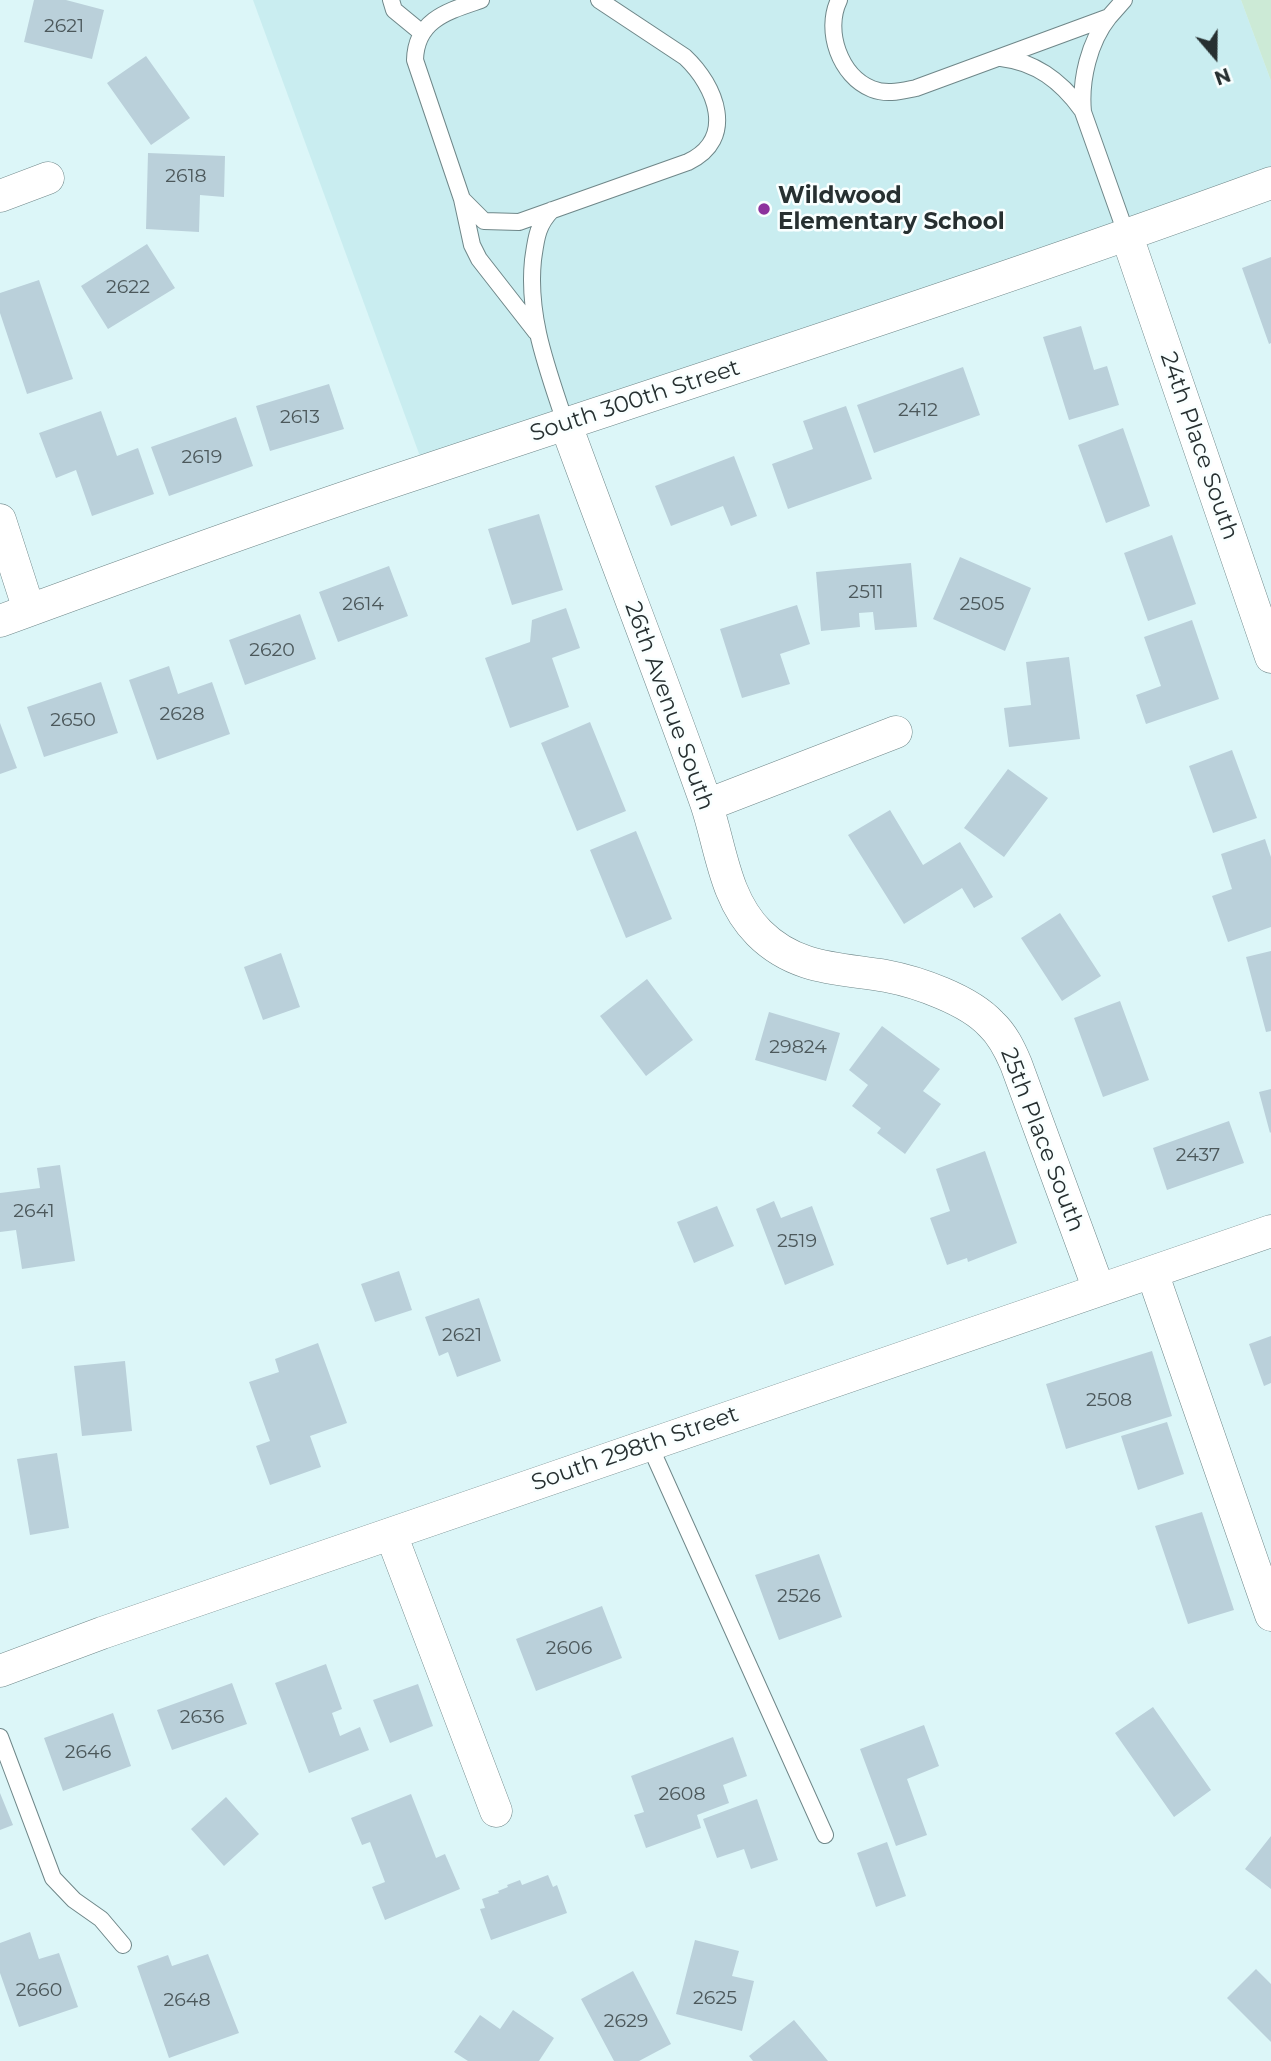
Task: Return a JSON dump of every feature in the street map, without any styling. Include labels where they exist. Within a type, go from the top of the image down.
[{"type":"street","points":[[0,196],[48,178]]},
{"type":"street","name":"South 300th Street","points":[[0,621],[425,470],[1127,236],[1271,183]]},
{"type":"street","name":"24th Place South","points":[[1127,236],[1271,657]]},
{"type":"street","name":"26th Avenue South","points":[[566,425],[707,806],[725,874],[745,917],[770,943],[803,962]]},
{"type":"street","points":[[0,520],[29,610]]},
{"type":"street","points":[[707,806],[896,732]]},
{"type":"street","name":"25th Place South","points":[[803,962],[822,968],[886,976],[912,983],[968,1006],[990,1022],[1003,1039],[1021,1074],[1099,1290]]},
{"type":"street","name":"South 298th Street","points":[[0,1671],[102,1633],[1271,1231]]},
{"type":"street","points":[[1152,1272],[1271,1615]]},
{"type":"street","points":[[391,1534],[496,1811]]},
{"type":"lane","points":[[390,0],[394,10],[422,33]]},
{"type":"lane","points":[[481,0],[443,13],[431,22],[422,33],[415,60],[462,199],[472,245],[479,259],[536,332]]},
{"type":"lane","points":[[462,199],[484,220],[519,222],[701,156],[711,144],[717,129],[717,110],[708,86],[696,67],[599,0]]},
{"type":"lane","points":[[839,0],[833,18],[840,58],[848,72],[872,89],[890,93],[916,88],[1109,17]]},
{"type":"lane","points":[[1124,0],[1102,25],[1091,51],[1081,96],[1083,112],[1127,236]]},
{"type":"lane","points":[[997,57],[1020,60],[1037,68],[1070,93],[1083,112]]},
{"type":"lane","points":[[552,210],[543,219],[537,232],[531,290],[536,332],[566,425]]},
{"type":"lane","points":[[649,1444],[825,1835]]},
{"type":"lane","points":[[0,1737],[53,1878],[74,1900],[101,1919],[123,1945]]},
{"type":"shaded area","name":"Wildwood Elementary School","points":[[253,0],[1241,0],[1271,81],[1271,183],[425,470]]},
{"type":"green space","points":[[1241,0],[1271,0],[1271,81]]},
{"type":"building","points":[[34,0],[66,0],[104,10],[92,59],[24,42]]},
{"type":"building","points":[[146,56],[190,118],[151,145],[107,83]]},
{"type":"building","points":[[148,153],[225,156],[224,197],[200,195],[199,232],[146,229]]},
{"type":"building","points":[[147,244],[175,288],[108,329],[81,286]]},
{"type":"building","points":[[1271,257],[1271,343],[1269,344],[1242,268]]},
{"type":"building","points":[[39,280],[73,379],[27,394],[0,313],[0,293]]},
{"type":"building","points":[[1081,326],[1094,370],[1107,366],[1119,405],[1069,420],[1043,337]]},
{"type":"building","points":[[963,367],[980,415],[874,453],[857,405]]},
{"type":"building","points":[[329,384],[344,429],[270,451],[256,406]]},
{"type":"building","points":[[846,406],[872,479],[788,509],[772,464],[813,449],[803,421]]},
{"type":"building","points":[[101,411],[117,456],[138,448],[154,494],[92,516],[76,470],[56,478],[39,433]]},
{"type":"building","points":[[236,417],[253,466],[169,496],[151,447]]},
{"type":"building","points":[[1123,428],[1150,506],[1106,523],[1078,445]]},
{"type":"building","points":[[734,456],[757,516],[731,526],[723,506],[671,526],[655,486]]},
{"type":"building","points":[[539,514],[563,590],[512,605],[488,529]]},
{"type":"building","points":[[1172,535],[1196,604],[1148,621],[1124,553]]},
{"type":"building","points":[[960,557],[1031,588],[1005,651],[933,619]]},
{"type":"building","points":[[911,563],[917,627],[875,630],[873,612],[859,613],[860,627],[821,631],[816,572]]},
{"type":"building","points":[[389,566],[408,616],[338,642],[319,592]]},
{"type":"building","points":[[797,605],[810,644],[780,654],[790,684],[742,698],[720,629]]},
{"type":"building","points":[[566,608],[580,648],[552,658],[569,707],[510,728],[485,658],[530,642],[532,620]]},
{"type":"building","points":[[300,614],[316,659],[245,685],[229,640]]},
{"type":"building","points":[[1192,620],[1219,699],[1146,724],[1136,695],[1161,686],[1144,637]]},
{"type":"building","points":[[1069,657],[1080,739],[1009,747],[1004,708],[1031,705],[1026,662]]},
{"type":"building","points":[[169,666],[178,694],[212,682],[230,734],[157,760],[129,680]]},
{"type":"building","points":[[101,682],[118,733],[44,757],[27,707]]},
{"type":"building","points":[[590,722],[626,811],[577,831],[541,743]]},
{"type":"building","points":[[0,723],[17,768],[0,774]]},
{"type":"building","points":[[1232,750],[1257,818],[1213,833],[1189,766]]},
{"type":"building","points":[[1008,769],[1048,798],[1004,857],[964,828]]},
{"type":"building","points":[[890,810],[923,865],[960,842],[993,897],[974,908],[962,888],[904,924],[848,835]]},
{"type":"building","points":[[636,831],[672,919],[626,938],[590,850]]},
{"type":"building","points":[[1265,839],[1271,857],[1271,927],[1228,942],[1212,896],[1232,889],[1221,854]]},
{"type":"building","points":[[1060,913],[1101,976],[1062,1001],[1021,938]]},
{"type":"building","points":[[1271,951],[1271,1031],[1266,1032],[1246,957]]},
{"type":"building","points":[[281,953],[300,1007],[263,1020],[244,967]]},
{"type":"building","points":[[647,979],[693,1040],[646,1076],[600,1016]]},
{"type":"building","points":[[1120,1001],[1149,1080],[1103,1097],[1074,1018]]},
{"type":"building","points":[[769,1012],[840,1033],[826,1081],[755,1060]]},
{"type":"building","points":[[882,1026],[940,1069],[923,1091],[941,1104],[905,1154],[877,1133],[881,1128],[852,1106],[868,1085],[849,1070]]},
{"type":"building","points":[[1271,1089],[1271,1132],[1270,1133],[1259,1092]]},
{"type":"building","points":[[1229,1121],[1244,1163],[1167,1190],[1153,1148]]},
{"type":"building","points":[[985,1151],[1017,1243],[968,1262],[967,1258],[947,1265],[930,1218],[950,1211],[936,1169]]},
{"type":"building","points":[[60,1165],[75,1261],[22,1269],[16,1230],[0,1232],[0,1193],[40,1188],[37,1168]]},
{"type":"building","points":[[774,1201],[781,1218],[812,1206],[834,1265],[785,1285],[756,1209]]},
{"type":"building","points":[[717,1206],[734,1246],[694,1263],[677,1222]]},
{"type":"building","points":[[399,1271],[412,1310],[375,1322],[361,1284]]},
{"type":"building","points":[[479,1298],[501,1361],[457,1377],[448,1352],[439,1356],[425,1317]]},
{"type":"building","points":[[1271,1336],[1271,1383],[1264,1386],[1249,1344]]},
{"type":"building","points":[[318,1343],[347,1423],[310,1436],[321,1467],[270,1485],[256,1446],[270,1441],[249,1382],[279,1372],[275,1359]]},
{"type":"building","points":[[1152,1351],[1172,1416],[1066,1449],[1046,1384]]},
{"type":"building","points":[[125,1361],[132,1431],[82,1436],[74,1366]]},
{"type":"building","points":[[1167,1422],[1184,1474],[1138,1490],[1121,1436]]},
{"type":"building","points":[[57,1453],[69,1528],[30,1535],[17,1459]]},
{"type":"building","points":[[1202,1512],[1234,1610],[1188,1624],[1155,1526]]},
{"type":"building","points":[[819,1554],[842,1617],[779,1640],[755,1575]]},
{"type":"building","points":[[602,1606],[622,1658],[536,1691],[516,1639]]},
{"type":"building","points":[[326,1664],[342,1709],[332,1713],[340,1736],[360,1727],[369,1750],[309,1773],[275,1683]]},
{"type":"building","points":[[232,1683],[247,1724],[172,1750],[157,1710]]},
{"type":"building","points":[[418,1684],[433,1726],[390,1743],[373,1700]]},
{"type":"building","points":[[1153,1707],[1211,1790],[1174,1817],[1115,1733]]},
{"type":"building","points":[[113,1713],[131,1766],[63,1791],[44,1738]]},
{"type":"building","points":[[924,1725],[939,1766],[907,1779],[927,1835],[896,1846],[860,1749]]},
{"type":"building","points":[[733,1737],[747,1776],[723,1785],[729,1803],[697,1815],[701,1828],[646,1848],[634,1815],[644,1812],[631,1776]]},
{"type":"building","points":[[0,1793],[13,1825],[0,1830]]},
{"type":"building","points":[[411,1794],[436,1858],[445,1854],[460,1889],[385,1920],[372,1887],[385,1882],[370,1842],[362,1845],[351,1818]]},
{"type":"building","points":[[226,1797],[259,1834],[224,1866],[191,1829]]},
{"type":"building","points":[[757,1799],[778,1860],[751,1869],[744,1849],[717,1858],[703,1819]]},
{"type":"building","points":[[1271,1836],[1271,1889],[1245,1869]]},
{"type":"building","points":[[887,1842],[906,1896],[876,1907],[857,1853]]},
{"type":"building","points":[[548,1875],[553,1887],[557,1885],[567,1913],[491,1940],[480,1909],[485,1908],[482,1899],[499,1893],[498,1891],[508,1887],[507,1885],[520,1880],[522,1885]]},
{"type":"building","points":[[30,1932],[39,1959],[59,1953],[78,2007],[19,2027],[0,1973],[0,1943]]},
{"type":"building","points":[[695,1940],[739,1951],[732,1976],[754,1981],[742,2031],[676,2014]]},
{"type":"building","points":[[208,1954],[239,2033],[169,2058],[137,1966],[168,1955],[172,1966]]},
{"type":"building","points":[[1256,1969],[1271,1984],[1271,2042],[1227,1998]]},
{"type":"building","points":[[633,1971],[671,2044],[639,2061],[614,2061],[581,1999]]},
{"type":"building","points":[[513,2010],[554,2038],[539,2061],[468,2061],[454,2052],[480,2015],[500,2029]]},
{"type":"building","points":[[794,2020],[828,2061],[753,2061],[749,2056]]},
{"type":"place","name":"Wildwood Elementary School","points":[[764,209]]}]
